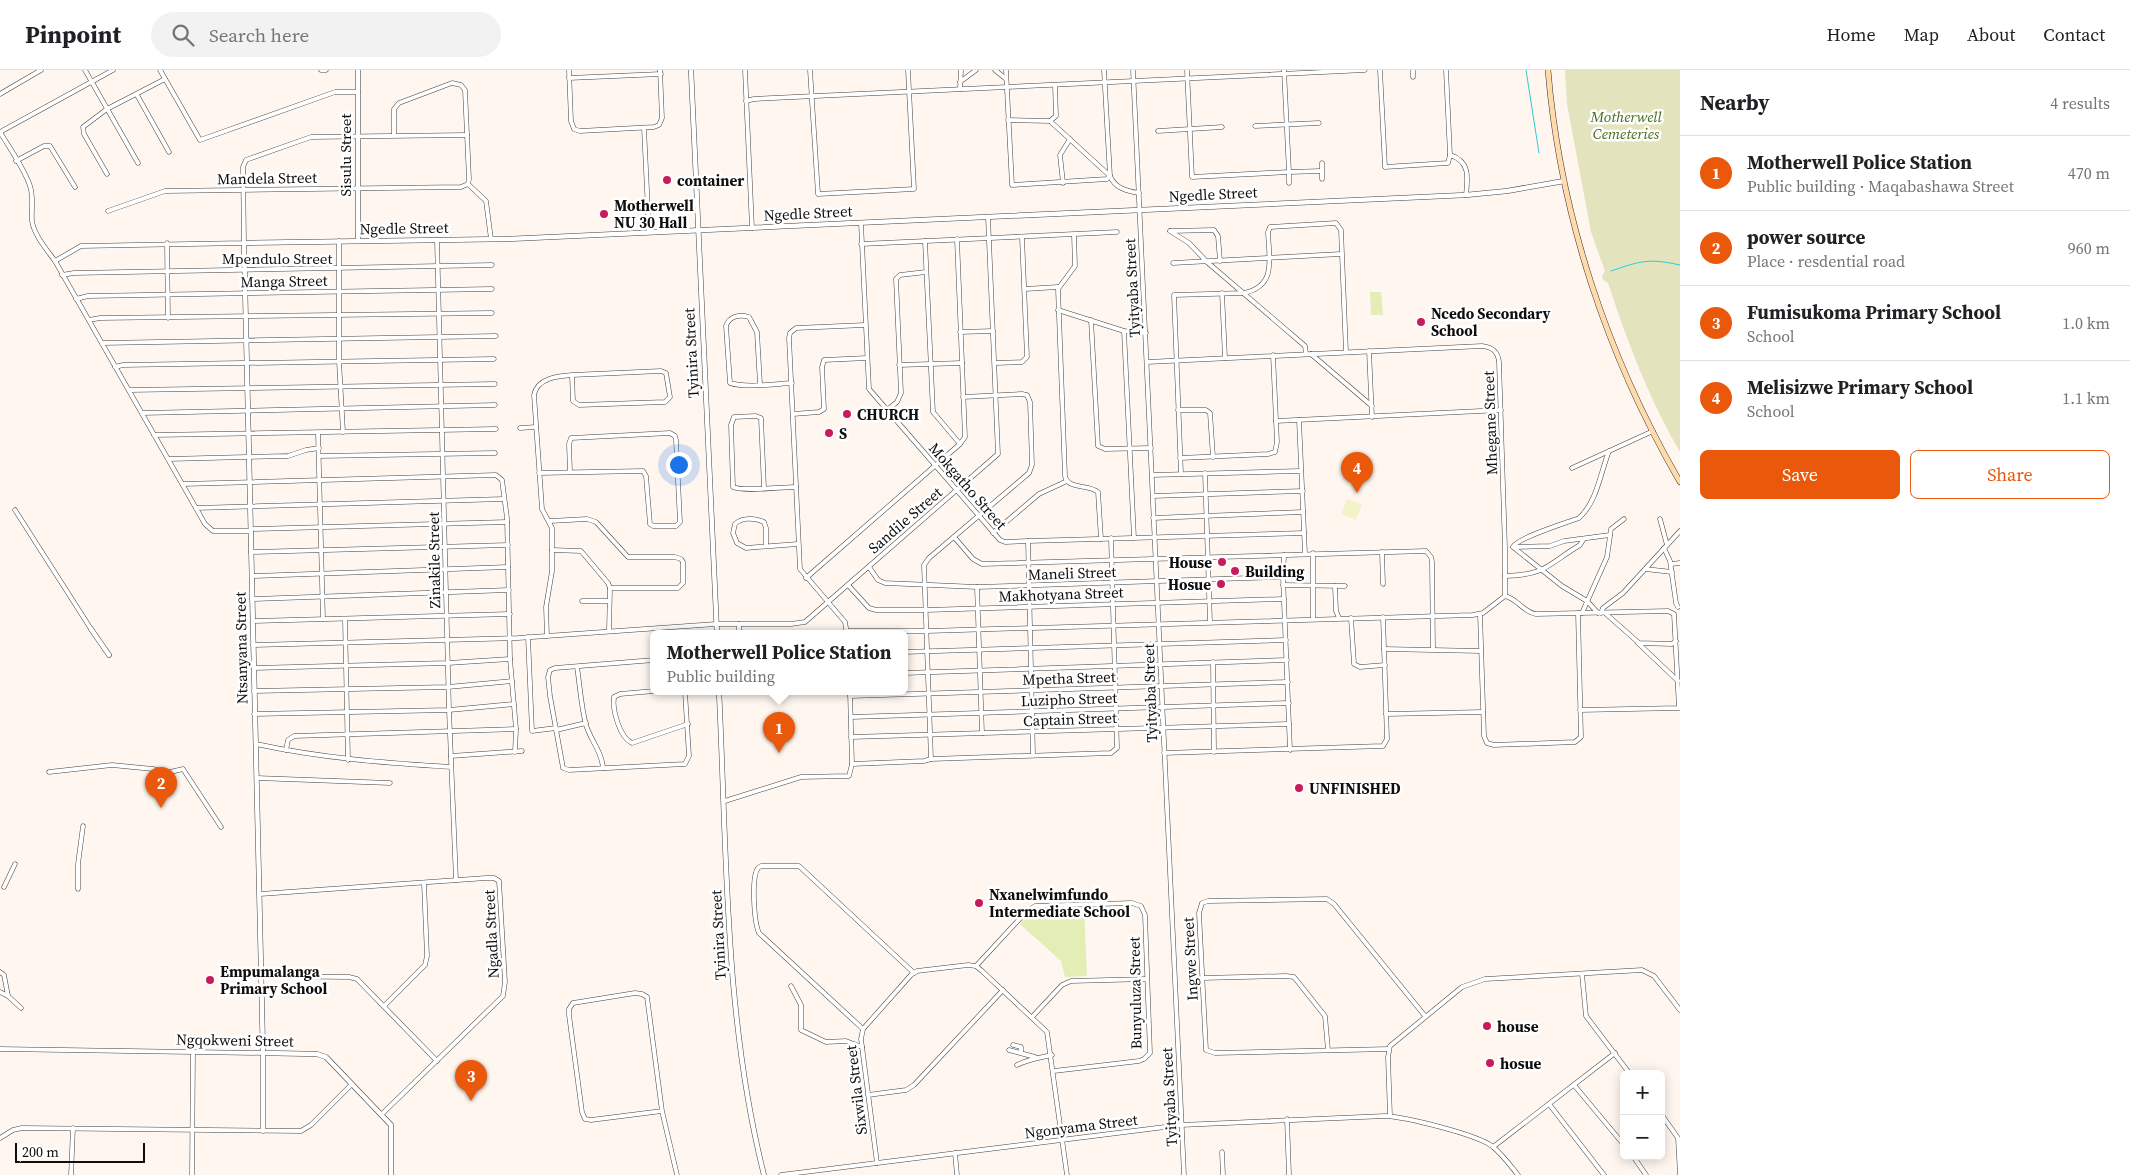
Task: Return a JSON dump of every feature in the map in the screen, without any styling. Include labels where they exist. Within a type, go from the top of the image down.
[{"type":"main road","points":[[1548,70],[1564,181],[1585,262],[1604,320],[1622,366],[1680,482]]},
{"type":"street","points":[[0,94],[41,70]]},
{"type":"street","points":[[85,70],[138,163]]},
{"type":"street","points":[[113,70],[0,132],[30,186],[34,227],[210,530],[217,532],[507,522]]},
{"type":"street","points":[[160,70],[200,140],[335,92],[358,92]]},
{"type":"street","name":"Sisulu Street","points":[[358,70],[358,241]]},
{"type":"street","points":[[569,70],[569,78],[571,121],[574,129],[580,131],[657,127],[662,120],[660,72],[569,78]]},
{"type":"street","name":"Tyinira Street","points":[[691,70],[717,630]]},
{"type":"street","points":[[745,70],[752,228]]},
{"type":"street","points":[[810,70],[818,194],[914,189],[908,70]]},
{"type":"street","points":[[960,90],[961,70]]},
{"type":"street","points":[[960,82],[976,70]]},
{"type":"street","points":[[996,70],[1006,79]]},
{"type":"street","points":[[1006,70],[1012,185],[1102,181],[1110,176]]},
{"type":"street","points":[[1104,70],[1110,176]]},
{"type":"street","name":"Tyityaba Street","points":[[1133,70],[1184,1175]]},
{"type":"street","points":[[1187,70],[1192,177],[1322,170]]},
{"type":"street","points":[[1236,70],[1236,76]]},
{"type":"street","points":[[746,102],[754,99],[1134,82],[1284,72],[1364,70]]},
{"type":"street","points":[[1380,70],[1386,167],[1446,165],[1449,161],[1446,70]]},
{"type":"street","points":[[1412,70],[1413,78]]},
{"type":"street","points":[[1284,72],[1289,183]]},
{"type":"street","points":[[107,174],[83,130],[85,124],[107,109],[165,79]]},
{"type":"street","points":[[394,135],[394,109],[397,104],[455,83],[461,84],[464,88],[468,184],[486,201],[491,239]]},
{"type":"street","points":[[1008,120],[1050,120],[1054,118],[1056,115],[1055,85]]},
{"type":"street","points":[[137,95],[169,152]]},
{"type":"street","points":[[1050,120],[1110,176],[1118,187],[1139,193]]},
{"type":"street","points":[[1255,126],[1319,123]]},
{"type":"street","points":[[1158,130],[1222,127]]},
{"type":"street","points":[[644,128],[649,232]]},
{"type":"street","points":[[244,243],[244,163],[249,158],[312,137],[467,134]]},
{"type":"street","points":[[1063,183],[1060,155],[1070,139]]},
{"type":"street","points":[[16,162],[44,146],[50,146],[75,187]]},
{"type":"street","points":[[1450,155],[1465,163],[1468,174],[1466,195]]},
{"type":"street","points":[[1322,163],[1322,179]]},
{"type":"street","name":"Ngedle Street","points":[[55,261],[81,246],[167,243],[491,239],[752,228],[1466,195],[1564,181]]},
{"type":"street","name":"Mandela Street","points":[[108,211],[159,192],[462,186],[468,184]]},
{"type":"street","name":"Sandile Street","points":[[253,645],[528,638],[716,624],[802,623],[828,603],[998,454],[988,217]]},
{"type":"street","name":"Mokgatho Street","points":[[861,223],[869,389],[993,533],[1002,541],[1028,542],[1101,538],[1304,533]]},
{"type":"street","points":[[1181,474],[1174,295],[1254,291],[1264,283],[1269,272],[1268,232],[1272,225],[1336,223],[1341,230],[1346,352]]},
{"type":"street","points":[[1220,261],[1218,236],[1214,230],[1170,230],[1189,243],[1207,262],[1305,346],[1309,354],[1372,406]]},
{"type":"street","points":[[862,244],[1117,232]]},
{"type":"street","points":[[1067,481],[1058,287],[1075,266],[1074,235]]},
{"type":"street","points":[[995,363],[1022,362],[1027,357],[1022,237]]},
{"type":"street","name":"Zinakile Street","points":[[437,240],[448,687],[456,880]]},
{"type":"street","points":[[806,578],[960,444],[965,435],[957,240]]},
{"type":"street","points":[[338,241],[342,432]]},
{"type":"street","points":[[925,241],[933,412],[960,444]]},
{"type":"street","points":[[167,243],[168,318]]},
{"type":"street","name":"Ntsanyana Street","points":[[244,243],[263,1053]]},
{"type":"street","points":[[1173,263],[1341,254]]},
{"type":"street","name":"Mpendulo Street","points":[[62,275],[74,273],[492,265]]},
{"type":"street","points":[[887,410],[898,402],[900,396],[896,279],[900,274],[926,272]]},
{"type":"street","points":[[1025,289],[1058,287]]},
{"type":"street","name":"Manga Street","points":[[76,299],[85,296],[492,288]]},
{"type":"street","points":[[1222,293],[1225,358]]},
{"type":"street","points":[[1058,310],[1124,331],[1146,333]]},
{"type":"street","points":[[89,320],[492,313]]},
{"type":"street","points":[[760,384],[756,327],[749,317],[734,317],[728,321],[726,326],[728,380],[732,384],[760,384],[792,383]]},
{"type":"street","points":[[1091,320],[1098,446],[1105,449],[1151,448]]},
{"type":"street","points":[[846,630],[845,622],[800,569],[789,338],[792,330],[796,328],[865,325]]},
{"type":"street","points":[[960,332],[993,330]]},
{"type":"street","points":[[1124,331],[1134,538]]},
{"type":"street","points":[[102,343],[496,336]]},
{"type":"street","name":"Mhegane Street","points":[[1147,362],[1482,346],[1491,348],[1497,353],[1499,358],[1506,548],[1505,596]]},
{"type":"street","points":[[1369,351],[1372,417]]},
{"type":"street","points":[[1180,458],[1274,453],[1277,448],[1273,355]]},
{"type":"street","points":[[793,414],[815,413],[822,410],[824,402],[822,367],[824,360],[867,358]]},
{"type":"street","points":[[115,367],[123,365],[494,359]]},
{"type":"street","points":[[899,365],[962,363]]},
{"type":"street","points":[[547,636],[546,607],[552,576],[552,525],[542,509],[536,427],[536,389],[556,376],[572,375],[664,371],[668,376],[670,398],[665,402],[579,406],[573,401],[572,375]]},
{"type":"street","points":[[130,390],[340,385],[495,384]]},
{"type":"street","points":[[931,759],[924,569],[927,560],[1029,472],[1032,466],[1030,399],[1022,394],[963,397]]},
{"type":"street","points":[[142,414],[495,405]]},
{"type":"street","points":[[1178,410],[1206,410],[1210,413],[1213,457]]},
{"type":"street","points":[[1276,421],[1501,410]]},
{"type":"street","points":[[764,488],[761,418],[756,416],[734,417],[731,425],[733,487],[737,489],[796,487]]},
{"type":"street","points":[[1299,420],[1305,554]]},
{"type":"street","points":[[520,428],[536,427]]},
{"type":"street","points":[[154,435],[496,429]]},
{"type":"street","points":[[1572,468],[1653,431]]},
{"type":"street","points":[[318,433],[323,619]]},
{"type":"street","points":[[539,473],[643,470],[646,476],[650,524],[653,526],[676,526],[680,522],[676,440],[673,434],[571,438],[569,444],[570,472]]},
{"type":"street","points":[[168,459],[292,456],[306,450],[319,448]]},
{"type":"street","points":[[1513,547],[1514,544],[1524,537],[1579,518],[1585,513],[1592,503],[1609,451]]},
{"type":"street","points":[[319,456],[496,453]]},
{"type":"street","points":[[1152,475],[1301,471]]},
{"type":"street","points":[[1205,473],[1210,622]]},
{"type":"street","points":[[183,484],[496,475],[502,480],[507,522],[510,659],[516,752]]},
{"type":"street","points":[[993,533],[1039,494],[1067,481]]},
{"type":"street","points":[[1067,481],[1072,484],[1095,489],[1098,492],[1101,538]]},
{"type":"street","points":[[1153,496],[1303,491]]},
{"type":"street","points":[[196,508],[504,499]]},
{"type":"street","points":[[15,510],[109,655]]},
{"type":"street","points":[[1153,518],[1304,512]]},
{"type":"street","points":[[550,521],[590,519],[596,522],[628,557],[675,557],[682,560],[682,583],[678,588],[610,588]]},
{"type":"street","points":[[766,546],[764,522],[741,519],[734,524],[735,539],[740,546],[746,548],[798,544]]},
{"type":"street","points":[[1480,614],[1485,740],[1489,744],[1494,745],[1575,742],[1581,737],[1580,613],[1607,557],[1613,525],[1624,519]]},
{"type":"street","points":[[908,631],[1480,614],[1505,596],[1512,599],[1526,611],[1532,613],[1672,612],[1679,607],[1660,519]]},
{"type":"street","points":[[1601,613],[1603,608],[1623,593],[1680,531]]},
{"type":"street","points":[[1506,548],[1550,546],[1564,541],[1610,535]]},
{"type":"street","points":[[954,537],[979,564],[1422,550],[1429,554],[1432,562],[1433,649]]},
{"type":"street","points":[[852,764],[924,761],[931,759],[1111,753],[1116,750],[1116,666],[1110,538]]},
{"type":"street","points":[[1505,576],[1531,574],[1543,570],[1580,545],[1583,540]]},
{"type":"street","points":[[1028,542],[1033,755]]},
{"type":"street","points":[[252,552],[508,545]]},
{"type":"street","points":[[1513,547],[1562,586],[1587,600],[1637,642],[1678,681]]},
{"type":"street","points":[[552,550],[581,551],[608,583],[610,588],[609,631]]},
{"type":"street","points":[[1382,552],[1383,584]]},
{"type":"street","points":[[1284,554],[1283,576],[1290,750]]},
{"type":"street","points":[[1313,554],[1313,619]]},
{"type":"street","points":[[1671,564],[1680,563]]},
{"type":"street","points":[[252,576],[508,567]]},
{"type":"street","name":"Maneli Street","points":[[869,567],[881,582],[925,586],[1029,586],[1283,576]]},
{"type":"street","points":[[1645,569],[1672,572]]},
{"type":"street","name":"Makhotyana Street","points":[[848,585],[871,609],[926,610],[1284,599]]},
{"type":"street","points":[[1284,585],[1345,586]]},
{"type":"street","points":[[1335,586],[1336,611],[1340,618]]},
{"type":"street","points":[[977,587],[982,733]]},
{"type":"street","points":[[252,599],[509,590]]},
{"type":"street","points":[[582,601],[609,601]]},
{"type":"street","points":[[1580,710],[1679,708],[1676,618],[1672,612]]},
{"type":"street","points":[[253,621],[510,614]]},
{"type":"street","points":[[1164,753],[1383,746],[1386,741],[1386,714],[1383,617]]},
{"type":"street","points":[[345,618],[347,637],[345,643],[345,689],[348,760]]},
{"type":"street","points":[[1351,618],[1354,664],[1360,667],[1385,665]]},
{"type":"street","points":[[739,624],[739,630]]},
{"type":"street","points":[[528,638],[532,731],[556,729],[586,723]]},
{"type":"street","points":[[908,652],[1286,640]]},
{"type":"street","points":[[1637,642],[1672,644],[1676,641]]},
{"type":"street","points":[[1384,649],[1481,651]]},
{"type":"street","points":[[254,668],[448,663],[510,659]]},
{"type":"street","points":[[650,660],[555,668],[548,673],[550,696],[564,769],[686,764],[689,756],[685,695]]},
{"type":"street","points":[[908,672],[1287,660]]},
{"type":"street","points":[[1213,662],[1214,752]]},
{"type":"street","points":[[577,667],[586,723],[591,739],[602,757],[603,768]]},
{"type":"street","points":[[254,691],[448,687],[512,681]]},
{"type":"street","name":"Mpetha Street","points":[[908,694],[1288,682]]},
{"type":"street","points":[[650,692],[620,694],[614,697],[618,722],[630,743],[632,744],[688,724]]},
{"type":"street","name":"Tyinira Street","points":[[719,695],[732,975],[737,1032],[750,1114],[764,1175]]},
{"type":"street","points":[[725,801],[801,777],[847,777],[851,774],[850,695]]},
{"type":"street","name":"Luzipho Street","points":[[851,717],[1289,702]]},
{"type":"street","points":[[254,714],[449,710],[514,704]]},
{"type":"street","points":[[1386,714],[1483,712]]},
{"type":"street","name":"Captain Street","points":[[851,737],[1289,724]]},
{"type":"street","points":[[286,750],[288,740],[294,736],[450,733],[516,729]]},
{"type":"street","points":[[256,744],[348,760],[451,767]]},
{"type":"street","points":[[451,756],[522,752]]},
{"type":"street","points":[[49,772],[112,765],[153,769],[166,773],[183,769],[221,827]]},
{"type":"street","points":[[258,778],[390,783]]},
{"type":"street","points":[[78,889],[78,864],[83,841],[83,826]]},
{"type":"street","points":[[4,887],[15,864]]},
{"type":"street","points":[[863,1029],[759,933],[756,926],[754,879],[758,868],[761,866],[799,866],[914,973],[933,968],[976,966],[1047,1032],[1052,1055],[1067,1175]]},
{"type":"street","name":"Ngadla Street","points":[[260,894],[491,878],[499,881],[504,992],[500,1000],[382,1114]]},
{"type":"street","points":[[384,1006],[425,965],[427,956],[424,883]]},
{"type":"street","name":"Ingwe Street","points":[[1389,1049],[1209,1052],[1205,1044],[1199,913],[1202,903],[1208,901],[1327,899],[1334,904],[1425,1016]]},
{"type":"street","name":"Bunyuluza Street","points":[[976,966],[1026,912],[1035,906],[1132,903],[1141,906],[1145,915],[1150,1048],[1148,1057],[1139,1061],[1054,1071]]},
{"type":"street","points":[[1390,1116],[1389,1049],[1396,1040],[1462,987],[1479,980],[1646,971],[1657,980],[1680,1010]]},
{"type":"street","points":[[0,972],[4,975],[8,996]]},
{"type":"street","name":"Sixwila Street","points":[[877,1163],[862,1047],[863,1029],[914,973]]},
{"type":"street","points":[[1582,974],[1586,1016],[1627,1070]]},
{"type":"street","points":[[262,976],[353,978],[362,982],[438,1061]]},
{"type":"street","points":[[1202,978],[1294,977],[1325,1016],[1328,1050]]},
{"type":"street","points":[[1032,1017],[1062,985],[1071,981],[1147,979]]},
{"type":"street","points":[[791,986],[802,1005],[802,1030],[826,1042],[846,1042],[862,1047]]},
{"type":"street","points":[[868,1095],[906,1090],[914,1085],[1003,990]]},
{"type":"street","points":[[0,992],[8,996],[21,1008]]},
{"type":"street","points":[[662,1111],[591,1120],[585,1119],[582,1112],[569,1015],[570,1006],[575,1002],[642,994],[648,1000],[662,1111],[677,1175]]},
{"type":"street","points":[[1013,1045],[1021,1047],[1021,1052]]},
{"type":"street","name":"Ngqokweni Street","points":[[0,1048],[322,1055],[382,1114],[391,1127],[391,1175]]},
{"type":"street","points":[[1009,1050],[1035,1057],[1052,1055]]},
{"type":"street","points":[[192,1175],[194,1052]]},
{"type":"street","points":[[263,1053],[264,1131]]},
{"type":"street","points":[[1493,1147],[1615,1053]]},
{"type":"street","points":[[1016,1065],[1033,1060],[1035,1057]]},
{"type":"street","points":[[0,1138],[22,1128],[296,1132],[305,1129],[352,1084]]},
{"type":"street","points":[[1574,1085],[1620,1140]]},
{"type":"street","points":[[1549,1104],[1604,1175]]},
{"type":"street","points":[[1662,1115],[1678,1138],[1680,1175]]},
{"type":"street","name":"Ngonyama Street","points":[[781,1175],[1181,1125],[1390,1116],[1476,1139],[1493,1147],[1518,1175]]},
{"type":"street","points":[[1287,1120],[1289,1175]]},
{"type":"street","points":[[71,1175],[73,1128]]},
{"type":"street","points":[[1222,1152],[1223,1175]]},
{"type":"street","points":[[954,1153],[957,1175]]},
{"type":"street","points":[[1636,1160],[1646,1175]]},
{"type":"green space","name":"Motherwell Cemeteries","points":[[1565,70],[1680,70],[1680,452],[1649,391],[1631,348],[1608,283],[1603,280],[1602,276],[1605,271],[1591,232],[1567,104]]},
{"type":"green space","points":[[1370,292],[1381,292],[1383,315],[1371,315]]},
{"type":"green space","points":[[1347,499],[1362,505],[1356,520],[1341,514]]},
{"type":"green space","points":[[1084,908],[1087,976],[1065,977],[1061,961],[1020,924],[1033,910],[1037,909]]},
{"type":"waterway","points":[[1526,70],[1539,153]]},
{"type":"waterway","points":[[1611,271],[1652,261],[1680,265]]},
{"type":"place","name":"container","points":[[667,180]]},
{"type":"place","name":"Motherwell NU 30 Hall","points":[[604,214]]},
{"type":"place","name":"Ncedo Secondary School","points":[[1421,322]]},
{"type":"place","name":"CHURCH","points":[[847,414]]},
{"type":"place","name":"S","points":[[829,433]]},
{"type":"place","name":"Melisizwe Primary School","points":[[1357,493]]},
{"type":"place","name":"House","points":[[1222,562]]},
{"type":"place","name":"Building","points":[[1235,571]]},
{"type":"place","name":"Hosue","points":[[1221,584]]},
{"type":"place","name":"Motherwell Police Station","points":[[779,753]]},
{"type":"place","name":"UNFINISHED","points":[[1299,788]]},
{"type":"place","name":"power source","points":[[161,808]]},
{"type":"place","name":"Nxanelwimfundo Intermediate School","points":[[979,903]]},
{"type":"place","name":"Empumalanga Primary School","points":[[210,980]]},
{"type":"place","name":"house","points":[[1487,1026]]},
{"type":"place","name":"hosue","points":[[1490,1063]]},
{"type":"place","name":"Fumisukoma Primary School","points":[[471,1101]]}]
